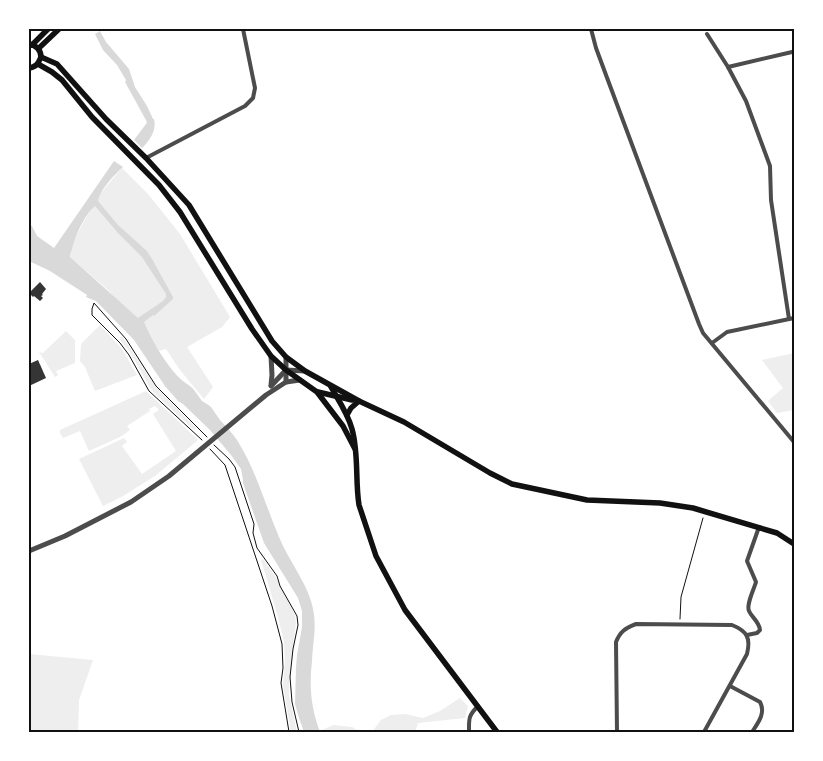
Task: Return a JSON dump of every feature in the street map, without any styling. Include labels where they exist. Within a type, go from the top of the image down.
[{"type":"main road","points":[[48,29],[30,44],[38,48],[45,58],[57,64],[189,205],[272,341],[286,357],[305,371],[359,401],[404,422],[512,484],[587,500],[660,503],[693,508],[777,533],[794,544]]},
{"type":"main road","points":[[38,48],[59,29]]},
{"type":"main road","points":[[29,69],[35,67],[45,58]]},
{"type":"main road","points":[[38,64],[62,80],[92,117],[158,185],[180,212],[252,329],[271,356],[286,370],[317,392],[334,413],[355,449]]},
{"type":"main road","points":[[330,385],[347,415],[353,431],[359,504],[376,556],[405,610],[497,732]]},
{"type":"main road","points":[[317,392],[359,401]]},
{"type":"main road","points":[[347,415],[351,408],[359,401]]},
{"type":"street","points":[[146,158],[244,106],[253,98],[255,88],[244,29]]},
{"type":"street","points":[[591,29],[596,48],[703,333],[794,442]]},
{"type":"street","points":[[707,34],[746,100],[770,166],[771,200],[792,319],[727,332],[712,342]]},
{"type":"street","points":[[728,67],[792,52]]},
{"type":"street","points":[[271,356],[271,386]]},
{"type":"street","points":[[286,357],[286,382]]},
{"type":"street","points":[[266,395],[271,386],[286,370],[305,371]]},
{"type":"street","points":[[29,550],[73,532],[131,502],[169,476],[266,395],[286,382],[300,380]]},
{"type":"street","points":[[747,635],[757,633],[760,630],[748,606],[756,582],[747,561],[759,527]]},
{"type":"street","points":[[617,732],[616,642],[620,633],[636,624],[732,625],[741,628],[747,635],[749,645],[747,654],[704,732]]},
{"type":"street","points":[[730,686],[760,702],[763,707],[761,716],[752,732]]},
{"type":"street","points":[[469,732],[470,713],[478,706]]},
{"type":"path","points":[[289,732],[281,682],[284,668],[282,644],[272,606],[225,465],[200,438],[149,391],[129,355],[120,343],[92,315],[94,303],[126,339],[156,386],[229,459],[235,468],[254,524],[253,533],[257,548],[277,576],[280,586],[297,616],[298,625],[290,677],[292,702],[299,732]]},
{"type":"path","points":[[680,624],[681,597],[705,511]]},
{"type":"shaded area","points":[[100,31],[106,42],[129,69],[135,87],[154,119],[155,127],[152,135],[142,148],[134,140],[147,122],[117,65],[103,50],[95,34]]},
{"type":"shaded area","points":[[114,161],[123,167],[104,188],[98,201],[118,225],[147,251],[173,297],[154,316],[144,322],[157,348],[173,371],[192,388],[202,401],[211,407],[244,451],[283,545],[308,593],[315,624],[311,689],[320,732],[304,732],[295,704],[296,667],[302,627],[302,611],[298,598],[264,543],[243,483],[241,469],[210,430],[178,401],[165,386],[134,340],[96,301],[86,297],[87,295],[50,271],[29,261],[30,225],[37,236],[54,248]],"holes":[[[95,206],[142,257],[166,294],[163,301],[138,318],[70,257],[74,241],[81,226]]]},
{"type":"shaded area","points":[[122,168],[148,194],[180,234],[230,317],[222,327],[187,347],[213,387],[204,399],[180,370],[166,349],[158,351],[137,317],[70,257],[74,240],[84,221],[100,194]]},
{"type":"shaded area","points":[[100,325],[122,349],[137,375],[95,391],[85,367],[80,361],[81,344]]},
{"type":"shaded area","points":[[66,331],[75,340],[75,363],[56,371],[58,375],[55,377],[39,352],[43,353]]},
{"type":"shaded area","points":[[122,336],[155,386],[196,428],[194,430],[154,393],[130,352],[119,339]]},
{"type":"shaded area","points":[[794,353],[794,410],[777,413],[768,401],[783,388],[762,360]]},
{"type":"shaded area","points":[[146,391],[198,440],[155,476],[103,506],[79,459],[124,438],[127,442],[122,446],[142,474],[176,451],[153,414],[159,410],[155,406],[149,409],[150,411],[127,426],[130,430],[120,437],[89,451],[80,431],[63,438],[60,430]]},
{"type":"shaded area","points":[[263,559],[275,576],[295,615],[296,623],[289,694],[297,732],[291,732],[283,685],[284,642],[261,560]]},
{"type":"shaded area","points":[[29,654],[93,660],[79,700],[78,732],[29,732]]},
{"type":"shaded area","points":[[460,698],[468,706],[465,718],[418,723],[415,732],[372,732],[381,720],[391,715],[405,714],[423,718],[440,711]]},
{"type":"shaded area","points":[[333,725],[352,727],[360,732],[322,732],[322,730]]},
{"type":"building","points":[[40,282],[46,289],[40,301],[29,293]]},
{"type":"building","points":[[38,360],[46,378],[29,386],[29,364]]}]
